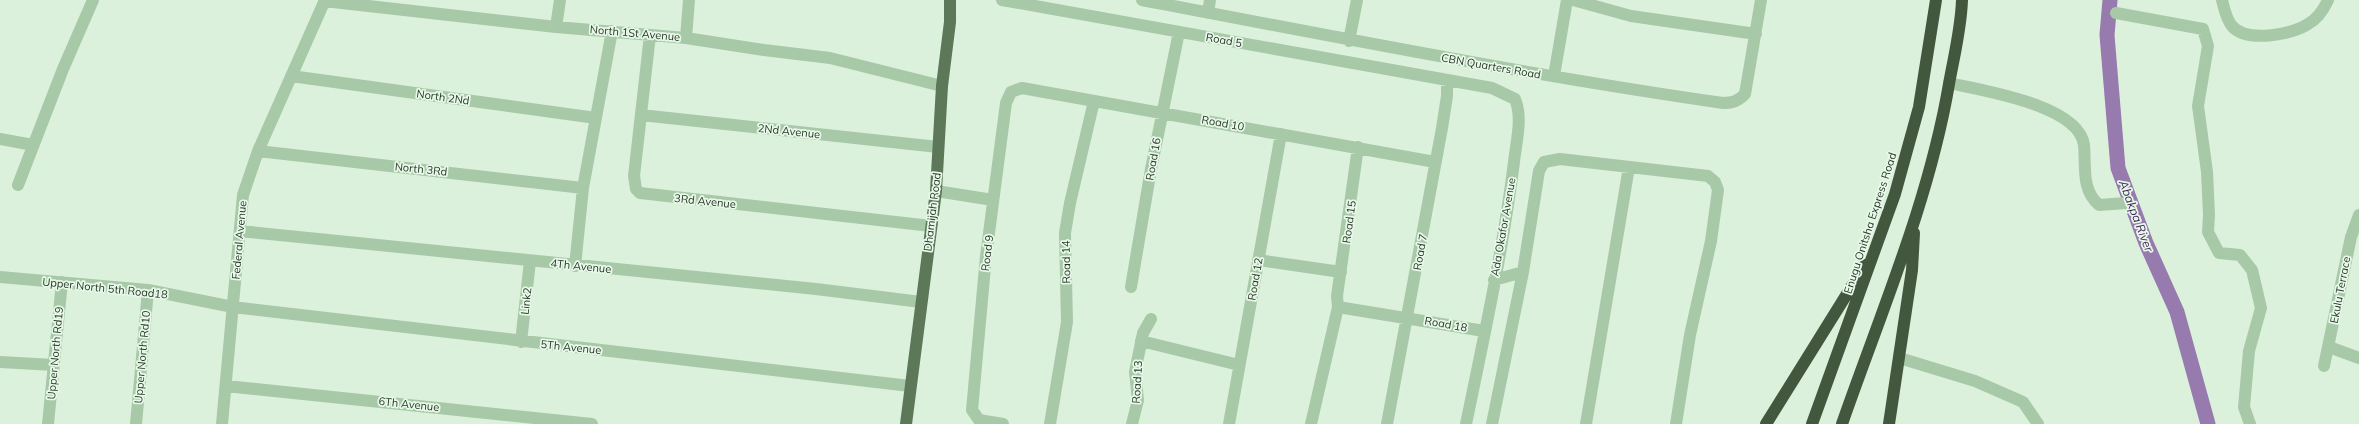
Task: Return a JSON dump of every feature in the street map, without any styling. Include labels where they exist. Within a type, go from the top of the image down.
[{"type":"highway","points":[[1842,424],[1915,217],[1937,148],[1958,39],[1962,0]]},
{"type":"highway","name":"Enugu Onitsha Express Road","points":[[1812,424],[1881,238],[1897,187],[1919,107],[1936,6]]},
{"type":"highway","points":[[1889,424],[1912,270],[1915,217]]},
{"type":"highway","points":[[1766,424],[1881,238]]},
{"type":"main road","name":"Dhamijah Road","points":[[906,424],[936,191],[942,86],[950,22],[950,0]]},
{"type":"main road","points":[[1930,0],[1936,6]]},
{"type":"street","points":[[18,185],[63,69],[93,0]]},
{"type":"street","name":"North 1St Avenue","points":[[324,0],[556,27],[686,38],[830,58],[942,86]]},
{"type":"street","name":"Federal Avenue","points":[[222,424],[243,194],[258,151],[324,0]]},
{"type":"street","points":[[556,27],[560,0]]},
{"type":"street","points":[[686,38],[689,0]]},
{"type":"street","name":"Road 5","points":[[1002,0],[1447,80]]},
{"type":"street","name":"CBN Quarters Road","points":[[1142,0],[1349,41],[1618,88],[1732,103],[1740,100],[1745,94],[1761,0]]},
{"type":"street","points":[[1208,13],[1210,0]]},
{"type":"street","points":[[1349,41],[1357,0]]},
{"type":"street","points":[[1554,76],[1567,0]]},
{"type":"street","points":[[1573,0],[1630,16],[1756,34]]},
{"type":"street","points":[[2222,0],[2232,26],[2241,33],[2260,36],[2290,31],[2308,24],[2320,13],[2328,0]]},
{"type":"street","points":[[2116,13],[2203,29],[2208,46],[2198,106],[2207,172],[2209,215],[2208,232],[2219,253],[2240,255],[2252,270],[2262,308],[2249,350],[2244,407],[2250,424]]},
{"type":"street","points":[[575,266],[583,188],[612,31]]},
{"type":"street","name":"Road 16","points":[[1131,287],[1162,112],[1179,32]]},
{"type":"street","name":"3Rd Avenue","points":[[650,35],[634,176],[636,189],[640,193],[931,226]]},
{"type":"street","name":"North 2Nd","points":[[291,76],[596,118]]},
{"type":"street","name":"Road 7","points":[[1387,424],[1409,318],[1447,96],[1447,80]]},
{"type":"street","name":"Ada Okafor Avenue","points":[[1447,80],[1492,88],[1515,99],[1519,108],[1510,192],[1466,424]]},
{"type":"street","points":[[1949,83],[2037,105],[2058,114],[2074,127],[2082,139],[2084,172],[2087,185],[2095,202],[2099,205],[2126,203]]},
{"type":"street","name":"Road 10","points":[[1012,92],[1022,88],[1435,162]]},
{"type":"street","name":"Road 9","points":[[1003,424],[979,420],[974,416],[972,410],[978,330],[993,200],[1006,103],[1012,92]]},
{"type":"street","name":"Road 14","points":[[1050,424],[1067,322],[1065,233],[1070,203],[1094,101]]},
{"type":"street","name":"2Nd Avenue","points":[[640,115],[938,147]]},
{"type":"street","name":"Road 12","points":[[1229,424],[1281,134]]},
{"type":"street","points":[[0,138],[33,145]]},
{"type":"street","name":"Road 15","points":[[1311,424],[1337,302],[1358,147]]},
{"type":"street","name":"North 3Rd","points":[[258,151],[583,188]]},
{"type":"street","points":[[1492,424],[1523,272],[1539,171],[1544,162],[1560,159],[1708,176],[1715,182],[1718,190],[1711,241],[1690,335],[1676,424]]},
{"type":"street","points":[[1586,424],[1630,167]]},
{"type":"street","points":[[936,191],[993,200]]},
{"type":"street","name":"Ekulu Terrace","points":[[2324,366],[2351,237],[2359,215]]},
{"type":"street","name":"4Th Avenue","points":[[240,231],[575,266],[808,288],[921,302]]},
{"type":"street","points":[[1258,260],[1341,272]]},
{"type":"street","name":"Link2","points":[[521,342],[530,261]]},
{"type":"street","points":[[1494,280],[1523,272]]},
{"type":"street","name":"Upper North 5th Road18","points":[[0,277],[148,290],[233,307]]},
{"type":"street","name":"Upper North Rd19","points":[[48,424],[62,282]]},
{"type":"street","name":"Upper North Rd10","points":[[136,424],[148,290]]},
{"type":"street","name":"Road 18","points":[[1337,302],[1409,318],[1484,331]]},
{"type":"street","name":"5Th Avenue","points":[[233,307],[521,342],[910,386]]},
{"type":"street","name":"Road 13","points":[[1132,424],[1138,400],[1136,372],[1141,341],[1151,319]]},
{"type":"street","points":[[1141,341],[1239,365]]},
{"type":"street","points":[[2329,347],[2359,358]]},
{"type":"street","points":[[1906,360],[1975,381],[2023,402],[2038,424]]},
{"type":"street","points":[[0,362],[54,365]]},
{"type":"street","name":"6Th Avenue","points":[[226,386],[515,419],[592,424]]},
{"type":"waterway","name":"Abakpa River","points":[[2110,0],[2107,35],[2118,168],[2146,243],[2177,312],[2208,424]]}]
